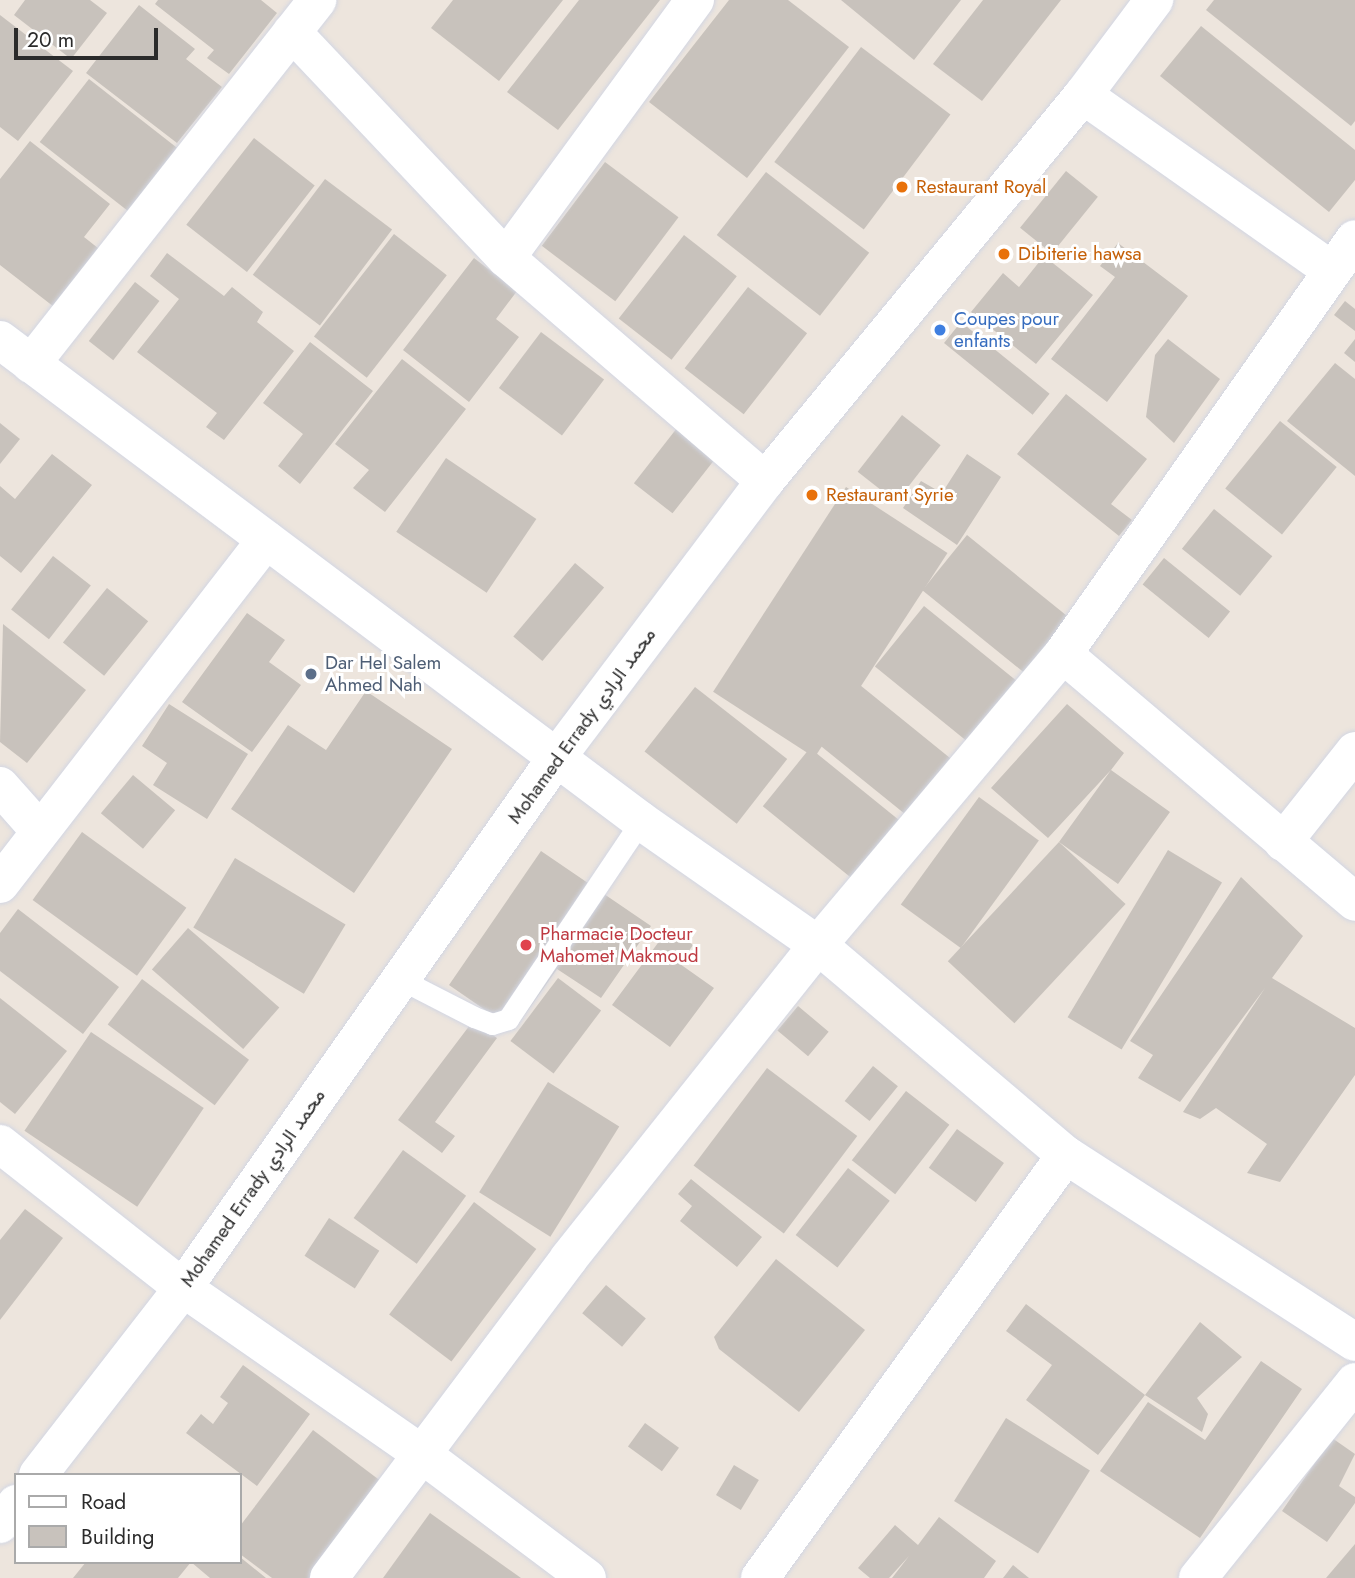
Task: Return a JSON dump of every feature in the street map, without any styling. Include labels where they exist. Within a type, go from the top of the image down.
[{"type":"street","points":[[31,364],[317,0]]},
{"type":"street","points":[[506,258],[695,0]]},
{"type":"street","name":"Mohamed Errady محمد الرادي","points":[[40,1473],[183,1288],[557,757],[765,481],[1083,95],[1154,0]]},
{"type":"street","points":[[292,32],[506,258],[765,481]]},
{"type":"street","points":[[1083,95],[1330,269]]},
{"type":"street","points":[[329,1578],[569,1258],[818,945],[1063,654],[1330,269],[1355,239]]},
{"type":"street","points":[[0,340],[641,821],[818,945],[1066,1155],[1355,1342]]},
{"type":"street","points":[[0,884],[266,540]]},
{"type":"street","points":[[1063,654],[1355,902]]},
{"type":"street","points":[[1283,842],[1355,751]]},
{"type":"street","points":[[0,786],[40,831]]},
{"type":"street","points":[[0,1144],[183,1288],[423,1455],[587,1578]]},
{"type":"street","points":[[760,1578],[1066,1155]]},
{"type":"street","points":[[1198,1578],[1355,1382]]},
{"type":"street","points":[[0,1524],[14,1506]]},
{"type":"lane","points":[[400,979],[492,1024],[508,1019],[641,821]]},
{"type":"building","points":[[25,0],[90,0],[107,13],[71,59],[14,15]]},
{"type":"building","points":[[158,0],[261,0],[277,13],[229,74],[207,58],[214,50],[155,4]]},
{"type":"building","points":[[453,0],[563,0],[499,81],[431,28]]},
{"type":"building","points":[[579,0],[660,0],[558,130],[507,92]]},
{"type":"building","points":[[729,0],[788,0],[849,47],[747,178],[649,102]]},
{"type":"building","points":[[841,0],[961,0],[914,60]]},
{"type":"building","points":[[983,0],[1061,0],[982,101],[933,64]]},
{"type":"building","points":[[1214,0],[1355,0],[1355,121],[1351,126],[1206,10]]},
{"type":"building","points":[[139,5],[195,49],[186,59],[222,87],[177,143],[86,73]]},
{"type":"building","points":[[0,15],[73,71],[18,141],[0,127]]},
{"type":"building","points":[[1201,26],[1355,150],[1355,180],[1329,212],[1160,76]]},
{"type":"building","points":[[861,47],[950,114],[864,229],[774,162]]},
{"type":"building","points":[[89,79],[179,149],[130,212],[40,142]]},
{"type":"building","points":[[254,138],[315,185],[247,272],[186,225]]},
{"type":"building","points":[[30,141],[110,204],[84,237],[103,252],[58,310],[0,265],[0,179]]},
{"type":"building","points":[[605,162],[678,217],[615,301],[542,246]]},
{"type":"building","points":[[1066,171],[1098,197],[1052,254],[1020,228]]},
{"type":"building","points":[[766,172],[869,253],[820,316],[717,235]]},
{"type":"building","points":[[325,179],[392,230],[320,325],[253,275]]},
{"type":"building","points":[[394,234],[447,275],[367,378],[314,336]]},
{"type":"building","points":[[684,235],[737,276],[672,360],[619,319]]},
{"type":"building","points":[[1118,243],[1188,296],[1107,402],[1051,359],[1115,277],[1100,266]]},
{"type":"building","points":[[167,253],[224,296],[232,287],[263,312],[257,322],[294,351],[224,440],[206,427],[217,413],[137,352],[179,299],[150,276]]},
{"type":"building","points":[[1044,256],[1093,295],[1036,364],[971,312],[1003,273],[1019,287]]},
{"type":"building","points":[[474,258],[517,291],[496,319],[519,337],[469,402],[403,350]]},
{"type":"building","points":[[135,282],[159,301],[113,360],[89,341]]},
{"type":"building","points":[[748,287],[807,333],[744,414],[685,368]]},
{"type":"building","points":[[1345,301],[1355,309],[1355,331],[1334,315]]},
{"type":"building","points":[[961,322],[1050,394],[1033,415],[944,343]]},
{"type":"building","points":[[541,332],[604,380],[562,435],[499,388]]},
{"type":"building","points":[[1168,339],[1220,379],[1174,443],[1146,417],[1155,355]]},
{"type":"building","points":[[1355,339],[1355,362],[1344,353]]},
{"type":"building","points":[[310,342],[373,391],[300,484],[278,466],[303,434],[263,403]]},
{"type":"building","points":[[402,359],[466,409],[385,512],[353,488],[369,470],[335,444]]},
{"type":"building","points":[[1335,363],[1355,379],[1355,476],[1287,421]]},
{"type":"building","points":[[1066,394],[1147,459],[1111,504],[1132,520],[1119,536],[1017,454]]},
{"type":"building","points":[[902,415],[941,445],[896,502],[858,472]]},
{"type":"building","points":[[1280,421],[1337,467],[1282,535],[1225,489]]},
{"type":"building","points":[[0,423],[20,439],[0,464]]},
{"type":"building","points":[[677,428],[716,458],[673,513],[634,483]]},
{"type":"building","points":[[52,454],[92,485],[21,573],[0,556],[0,486],[15,499]]},
{"type":"building","points":[[967,454],[1001,477],[957,545],[903,508],[921,481],[942,493]]},
{"type":"building","points":[[446,458],[536,519],[487,593],[396,532]]},
{"type":"building","points":[[846,487],[947,553],[815,758],[713,692]]},
{"type":"building","points":[[1214,509],[1272,556],[1240,596],[1182,549]]},
{"type":"building","points":[[967,535],[1070,618],[1025,673],[922,590]]},
{"type":"building","points":[[53,556],[91,586],[49,639],[11,610]]},
{"type":"building","points":[[1164,558],[1230,611],[1209,638],[1143,584]]},
{"type":"building","points":[[575,563],[604,587],[542,661],[513,637]]},
{"type":"building","points":[[107,588],[148,621],[104,676],[63,642]]},
{"type":"building","points":[[924,606],[1020,684],[971,745],[875,667]]},
{"type":"building","points":[[247,613],[285,640],[269,662],[301,685],[252,752],[182,702]]},
{"type":"building","points":[[3,624],[86,690],[27,763],[0,742]]},
{"type":"building","points":[[855,681],[952,760],[907,816],[810,737]]},
{"type":"building","points":[[695,687],[787,759],[737,824],[645,752]]},
{"type":"building","points":[[366,691],[452,749],[354,893],[231,809],[288,725],[326,750]]},
{"type":"building","points":[[169,704],[248,754],[207,819],[153,785],[167,763],[142,746]]},
{"type":"building","points":[[1067,704],[1124,753],[1048,838],[991,788]]},
{"type":"building","points":[[810,748],[900,821],[853,879],[763,806]]},
{"type":"building","points":[[1111,770],[1170,812],[1118,884],[1059,842]]},
{"type":"building","points":[[133,775],[175,810],[143,849],[101,813]]},
{"type":"building","points":[[979,797],[1039,840],[961,948],[901,905]]},
{"type":"building","points":[[82,832],[186,908],[137,976],[33,900]]},
{"type":"building","points":[[1059,842],[1126,904],[1014,1023],[948,961]]},
{"type":"building","points":[[1168,850],[1222,882],[1122,1050],[1068,1017]]},
{"type":"building","points":[[541,851],[651,926],[601,998],[557,969],[514,1030],[449,985]]},
{"type":"building","points":[[235,858],[346,924],[304,994],[193,927]]},
{"type":"building","points":[[1241,877],[1303,936],[1272,978],[1355,1028],[1355,1075],[1280,1182],[1247,1173],[1267,1144],[1216,1108],[1200,1119],[1183,1112],[1265,988],[1180,1102],[1138,1078],[1153,1055],[1130,1041]]},
{"type":"building","points":[[18,909],[119,987],[83,1034],[0,971],[0,933]]},
{"type":"building","points":[[188,928],[279,1007],[243,1049],[152,970]]},
{"type":"building","points":[[669,928],[693,945],[680,964],[714,988],[670,1047],[612,1005]]},
{"type":"building","points":[[558,978],[601,1010],[554,1074],[510,1041]]},
{"type":"building","points":[[142,979],[249,1060],[215,1105],[108,1025]]},
{"type":"building","points":[[0,998],[67,1051],[15,1114],[0,1102]]},
{"type":"building","points":[[798,1006],[829,1032],[808,1056],[777,1031]]},
{"type":"building","points":[[473,1021],[497,1038],[435,1122],[455,1136],[442,1153],[398,1120]]},
{"type":"building","points":[[91,1032],[204,1108],[137,1207],[24,1131]]},
{"type":"building","points":[[873,1066],[898,1086],[870,1121],[845,1101]]},
{"type":"building","points":[[767,1068],[857,1136],[784,1233],[694,1165]]},
{"type":"building","points":[[548,1082],[619,1127],[550,1237],[479,1192]]},
{"type":"building","points":[[906,1091],[949,1125],[895,1194],[852,1160]]},
{"type":"building","points":[[957,1129],[1004,1163],[976,1202],[929,1168]]},
{"type":"building","points":[[403,1150],[466,1196],[417,1264],[354,1218]]},
{"type":"building","points":[[848,1168],[890,1201],[837,1268],[796,1235]]},
{"type":"building","points":[[691,1179],[762,1237],[737,1267],[680,1221],[692,1206],[678,1194]]},
{"type":"building","points":[[474,1202],[536,1249],[451,1362],[389,1315]]},
{"type":"building","points":[[25,1209],[63,1238],[0,1320],[0,1240]]},
{"type":"building","points":[[329,1218],[379,1251],[355,1288],[304,1256]]},
{"type":"building","points":[[776,1259],[865,1330],[799,1412],[719,1349],[714,1337]]},
{"type":"building","points":[[606,1285],[646,1318],[622,1347],[582,1313]]},
{"type":"building","points":[[1026,1304],[1145,1395],[1098,1455],[1026,1400],[1052,1365],[1006,1331]]},
{"type":"building","points":[[1200,1322],[1242,1357],[1197,1398],[1208,1414],[1202,1432],[1145,1395]]},
{"type":"building","points":[[1261,1361],[1302,1389],[1200,1538],[1100,1471],[1148,1402],[1205,1440]]},
{"type":"building","points":[[243,1365],[310,1414],[257,1486],[186,1433],[201,1414],[213,1424],[228,1403],[220,1397]]},
{"type":"building","points":[[1006,1418],[1090,1470],[1038,1554],[954,1501]]},
{"type":"building","points":[[645,1423],[679,1448],[662,1471],[628,1446]]},
{"type":"building","points":[[313,1430],[382,1482],[309,1578],[272,1578],[242,1556],[242,1523]]},
{"type":"building","points":[[1332,1438],[1355,1454],[1339,1486],[1355,1497],[1355,1503],[1327,1542],[1282,1511]]},
{"type":"building","points":[[734,1465],[759,1480],[741,1510],[716,1495]]},
{"type":"building","points":[[430,1513],[521,1578],[383,1578]]},
{"type":"building","points":[[939,1517],[996,1561],[984,1578],[892,1578],[909,1556],[889,1578],[870,1578],[858,1568],[895,1525],[918,1545]]},
{"type":"building","points":[[1355,1544],[1355,1578],[1326,1578]]},
{"type":"building","points":[[242,1559],[266,1578],[210,1578],[193,1564],[242,1564]]},
{"type":"building","points":[[84,1564],[189,1564],[178,1578],[73,1578]]},
{"type":"building","points":[[1013,1565],[1029,1578],[1003,1578]]},
{"type":"place","name":"Restaurant Royal","points":[[902,187]]},
{"type":"place","name":"Dibiterie hawsa","points":[[1004,254]]},
{"type":"place","name":"Coupes pour enfants","points":[[940,330]]},
{"type":"place","name":"Restaurant Syrie","points":[[812,495]]},
{"type":"place","name":"Dar Hel Salem Ahmed Nah","points":[[311,674]]},
{"type":"place","name":"Pharmacie Docteur Mahomet Makmoud","points":[[526,945]]}]
